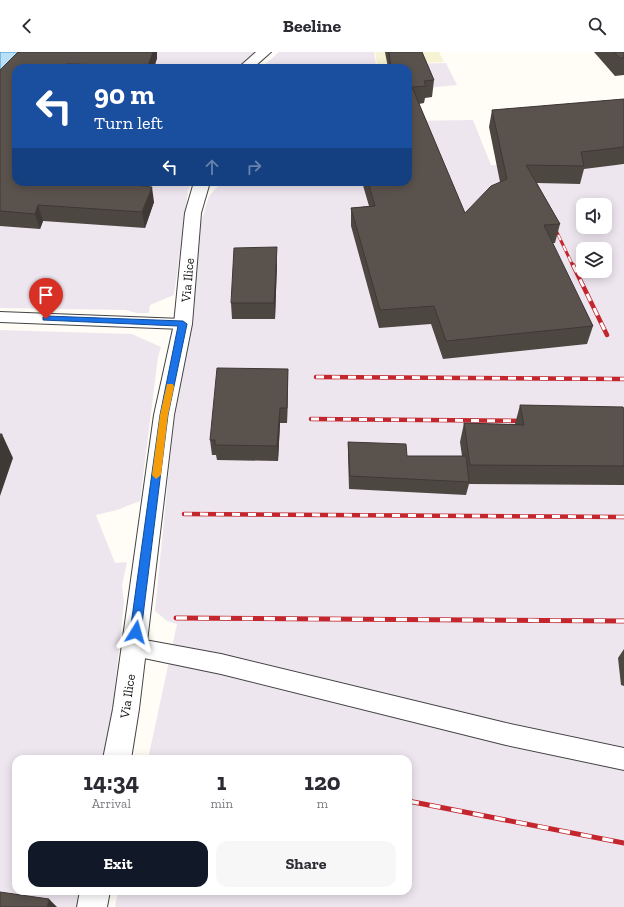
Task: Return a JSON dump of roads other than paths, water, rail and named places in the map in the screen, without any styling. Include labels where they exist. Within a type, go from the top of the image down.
[{"type":"street","points":[[250,64],[264,52]]},
{"type":"street","name":"Via Ilice","points":[[118,755],[134,646],[164,415],[183,324],[193,213],[201,186]]},
{"type":"street","points":[[92,907],[94,895]]},
{"type":"lane","points":[[0,317],[183,324]]},
{"type":"lane","points":[[134,646],[221,664],[506,734],[624,760]]},
{"type":"water","points":[[0,52],[36,52],[19,64],[12,64],[12,69],[0,78]]},
{"type":"railway","points":[[553,224],[573,266]]},
{"type":"railway","points":[[573,265],[607,335]]},
{"type":"railway","points":[[316,377],[624,379]]},
{"type":"railway","points":[[311,419],[527,421]]},
{"type":"railway","points":[[184,514],[624,517]]},
{"type":"railway","points":[[176,618],[624,621]]},
{"type":"railway","points":[[412,802],[624,843]]}]
